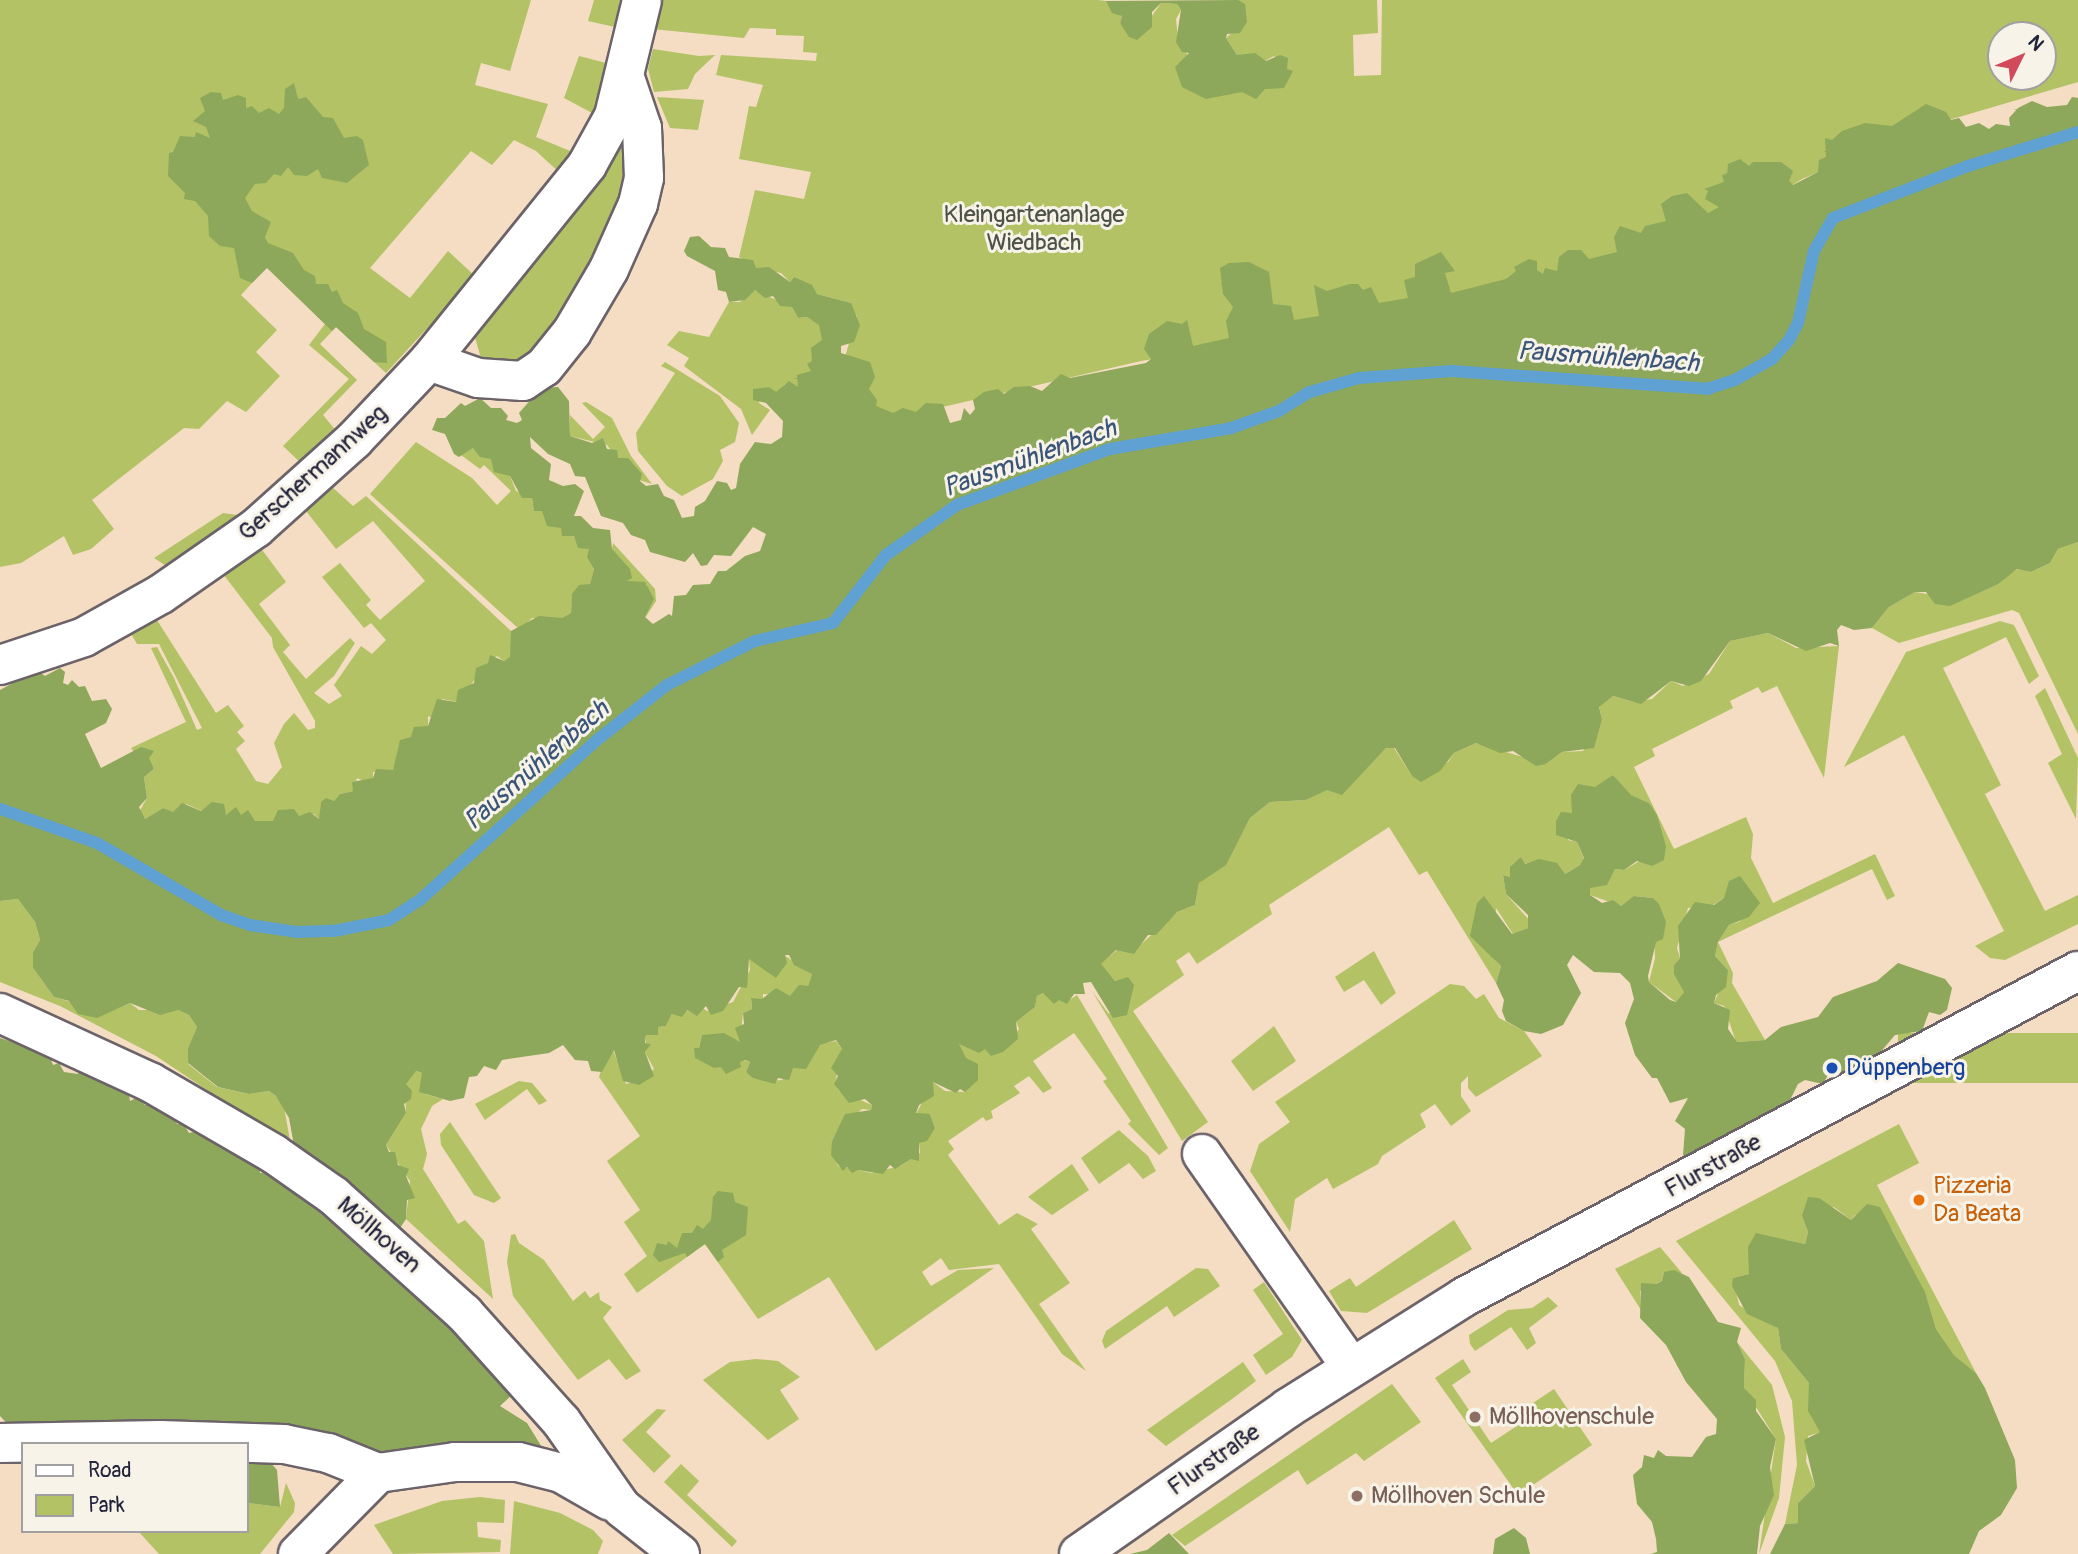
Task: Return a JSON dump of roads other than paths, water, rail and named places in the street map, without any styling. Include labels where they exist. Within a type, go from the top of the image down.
[{"type":"street","name":"Gerschermannweg","points":[[0,665],[84,637],[216,558],[323,470],[429,361],[587,165],[614,116],[642,0]]},
{"type":"street","points":[[429,361],[478,379],[523,381],[544,367],[572,332],[609,269],[638,204],[644,178],[642,128],[625,78]]},
{"type":"street","name":"Flurstraße","points":[[1079,1554],[1351,1367],[1494,1280],[1641,1206],[2078,971]]},
{"type":"street","name":"Möllhoven","points":[[0,1013],[150,1082],[253,1142],[334,1195],[426,1276],[511,1363],[561,1421],[622,1508],[681,1554]]},
{"type":"street","points":[[1202,1154],[1351,1367]]},
{"type":"street","points":[[53,1442],[222,1442]]},
{"type":"street","points":[[0,1443],[21,1443]]},
{"type":"street","points":[[248,1443],[284,1444],[328,1454],[378,1473],[455,1462],[540,1465],[622,1508]]},
{"type":"street","points":[[298,1554],[378,1473]]},
{"type":"waterway","name":"Pausmühlenbach","points":[[0,809],[97,843],[221,915],[250,925],[297,932],[334,931],[389,920],[421,899],[597,740],[667,685],[755,641],[833,623],[886,555],[957,505],[1110,449],[1231,428],[1279,411],[1310,392],[1359,378],[1452,371],[1707,389],[1735,380],[1772,359],[1789,340],[1798,323],[1814,251],[1833,218],[1968,166],[2078,132]]},
{"type":"place","name":"Düppenberg","points":[[1832,1068]]},
{"type":"place","name":"Pizzeria Da Beata","points":[[1919,1200]]},
{"type":"place","name":"Möllhovenschule","points":[[1475,1417]]},
{"type":"place","name":"Möllhoven Schule","points":[[1357,1496]]},
{"type":"park label","name":"Kleingartenanlage Wiedbach","points":[[1034,229]]}]
